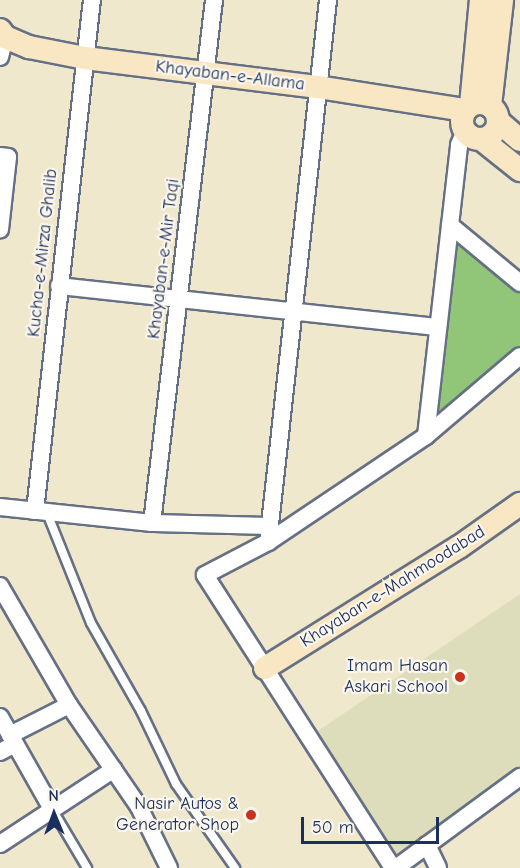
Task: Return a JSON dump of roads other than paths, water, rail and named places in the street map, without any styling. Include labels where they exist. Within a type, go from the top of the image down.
[{"type":"street","name":"Kucha-e-Mirza Ghalib","points":[[41,512],[59,286],[92,0]]},
{"type":"street","name":"Khayaban-e-Mir Taqi","points":[[152,523],[214,0]]},
{"type":"street","points":[[269,534],[328,0]]},
{"type":"street","points":[[481,0],[478,119],[520,170]]},
{"type":"street","points":[[426,436],[450,225],[478,119],[502,0]]},
{"type":"street","name":"Khayaban-e-Allama","points":[[2,42],[85,58],[318,87],[478,119]]},
{"type":"street","points":[[478,119],[520,140]]},
{"type":"street","points":[[0,156],[8,158],[0,230]]},
{"type":"street","points":[[450,225],[520,283]]},
{"type":"street","points":[[59,286],[438,327]]},
{"type":"street","points":[[520,356],[426,436],[205,575],[394,868],[520,777]]},
{"type":"street","name":"Khayaban-e-Mahmoodabad","points":[[265,668],[459,547],[520,504]]},
{"type":"street","points":[[0,507],[269,534]]},
{"type":"street","points":[[0,586],[69,705],[139,807],[169,868]]},
{"type":"street","points":[[8,744],[69,705]]},
{"type":"street","points":[[0,717],[8,744],[52,809]]},
{"type":"street","points":[[0,844],[114,769]]},
{"type":"street","points":[[428,845],[438,868]]},
{"type":"lane","points":[[41,512],[91,623],[141,711],[176,784],[235,868]]},
{"type":"lane","points":[[52,809],[87,868]]},
{"type":"place","name":"Imam Hasan Askari School","points":[[460,677]]},
{"type":"place","name":"Nasir Autos & Generator Shop","points":[[251,815]]}]
